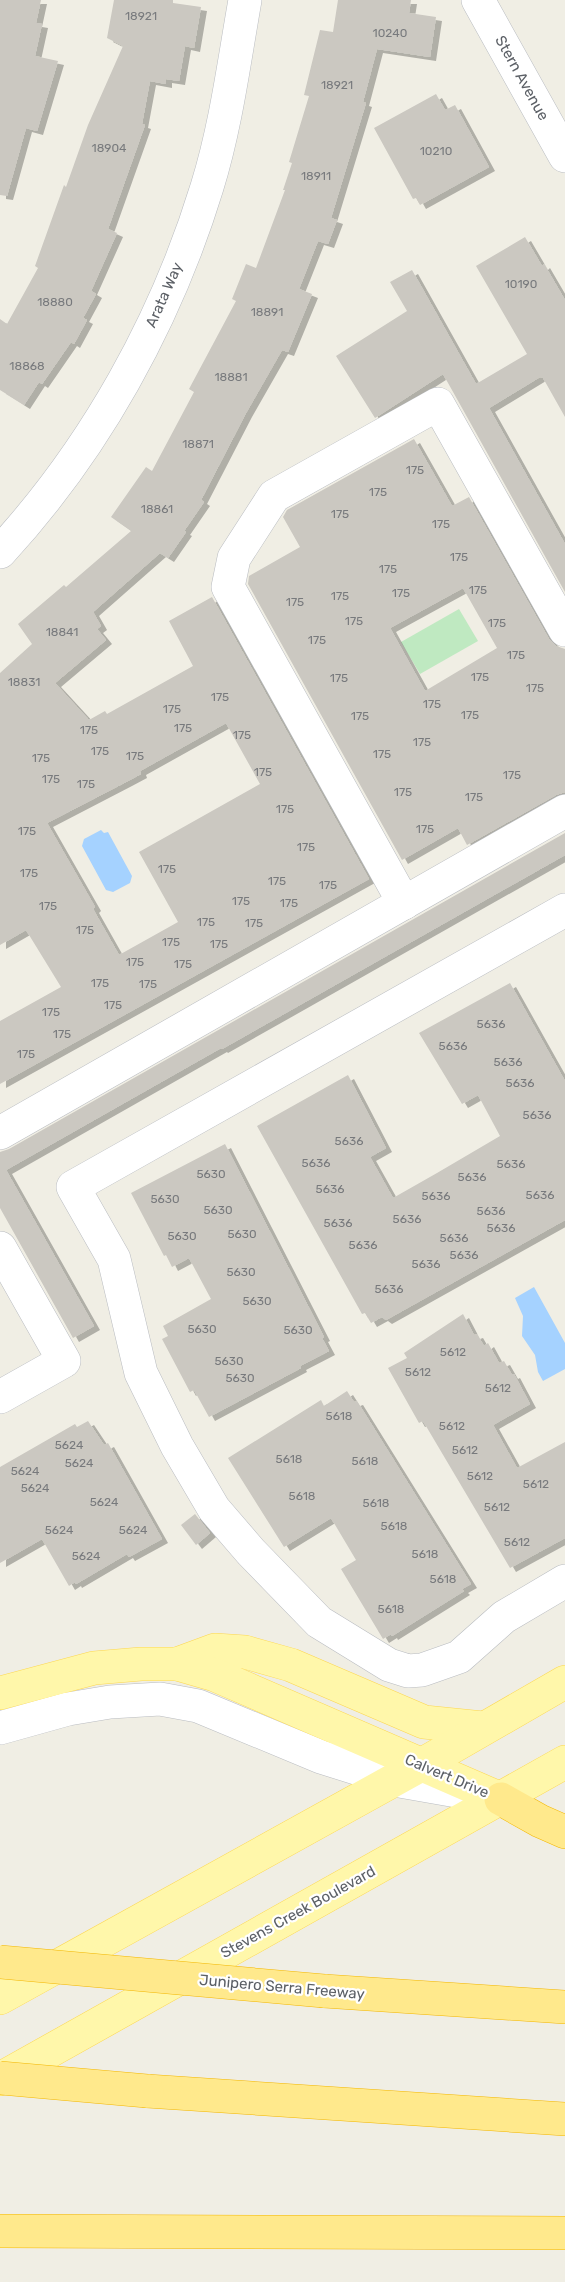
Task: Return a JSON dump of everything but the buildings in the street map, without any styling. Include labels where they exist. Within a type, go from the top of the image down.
[{"type":"highway","points":[[501,1799],[565,1832]]},
{"type":"highway","name":"Junipero Serra Freeway","points":[[0,1962],[324,1991],[565,2007]]},
{"type":"highway","points":[[0,2079],[565,2119]]},
{"type":"highway","points":[[0,2230],[565,2233]]},
{"type":"main road","points":[[177,1664],[215,1650],[245,1652],[291,1665],[424,1722],[483,1728]]},
{"type":"main road","name":"Calvert Drive","points":[[0,1693],[94,1668],[177,1664],[214,1675],[407,1772],[501,1799]]},
{"type":"main road","points":[[0,1998],[565,1682]]},
{"type":"main road","name":"Stevens Creek Boulevard","points":[[0,2079],[565,1762]]},
{"type":"street","name":"Arata Way","points":[[0,552],[84,449],[128,372],[172,284],[207,187],[226,112],[245,0]]},
{"type":"street","name":"Stern Avenue","points":[[478,0],[565,156]]},
{"type":"street","points":[[404,903],[228,587],[234,558],[274,496],[438,404],[565,630]]},
{"type":"street","points":[[0,1133],[565,811]]},
{"type":"street","points":[[565,910],[73,1187],[114,1259],[141,1373],[177,1446],[214,1509],[251,1552],[319,1622],[389,1665],[408,1671],[422,1670],[459,1657],[504,1617],[565,1581]]},
{"type":"street","points":[[0,1248],[64,1360],[0,1397]]},
{"type":"street","name":"Calvert Drive","points":[[0,1728],[68,1709],[110,1702],[160,1699],[198,1706],[321,1757],[407,1772]]},
{"type":"green space","points":[[459,609],[478,641],[420,674],[401,642]]},
{"type":"water","points":[[101,830],[104,833],[108,832],[132,876],[130,883],[113,892],[106,890],[82,846],[84,839]]},
{"type":"water","points":[[534,1287],[565,1343],[565,1369],[543,1381],[538,1372],[535,1355],[522,1336],[523,1316],[515,1298]]}]
